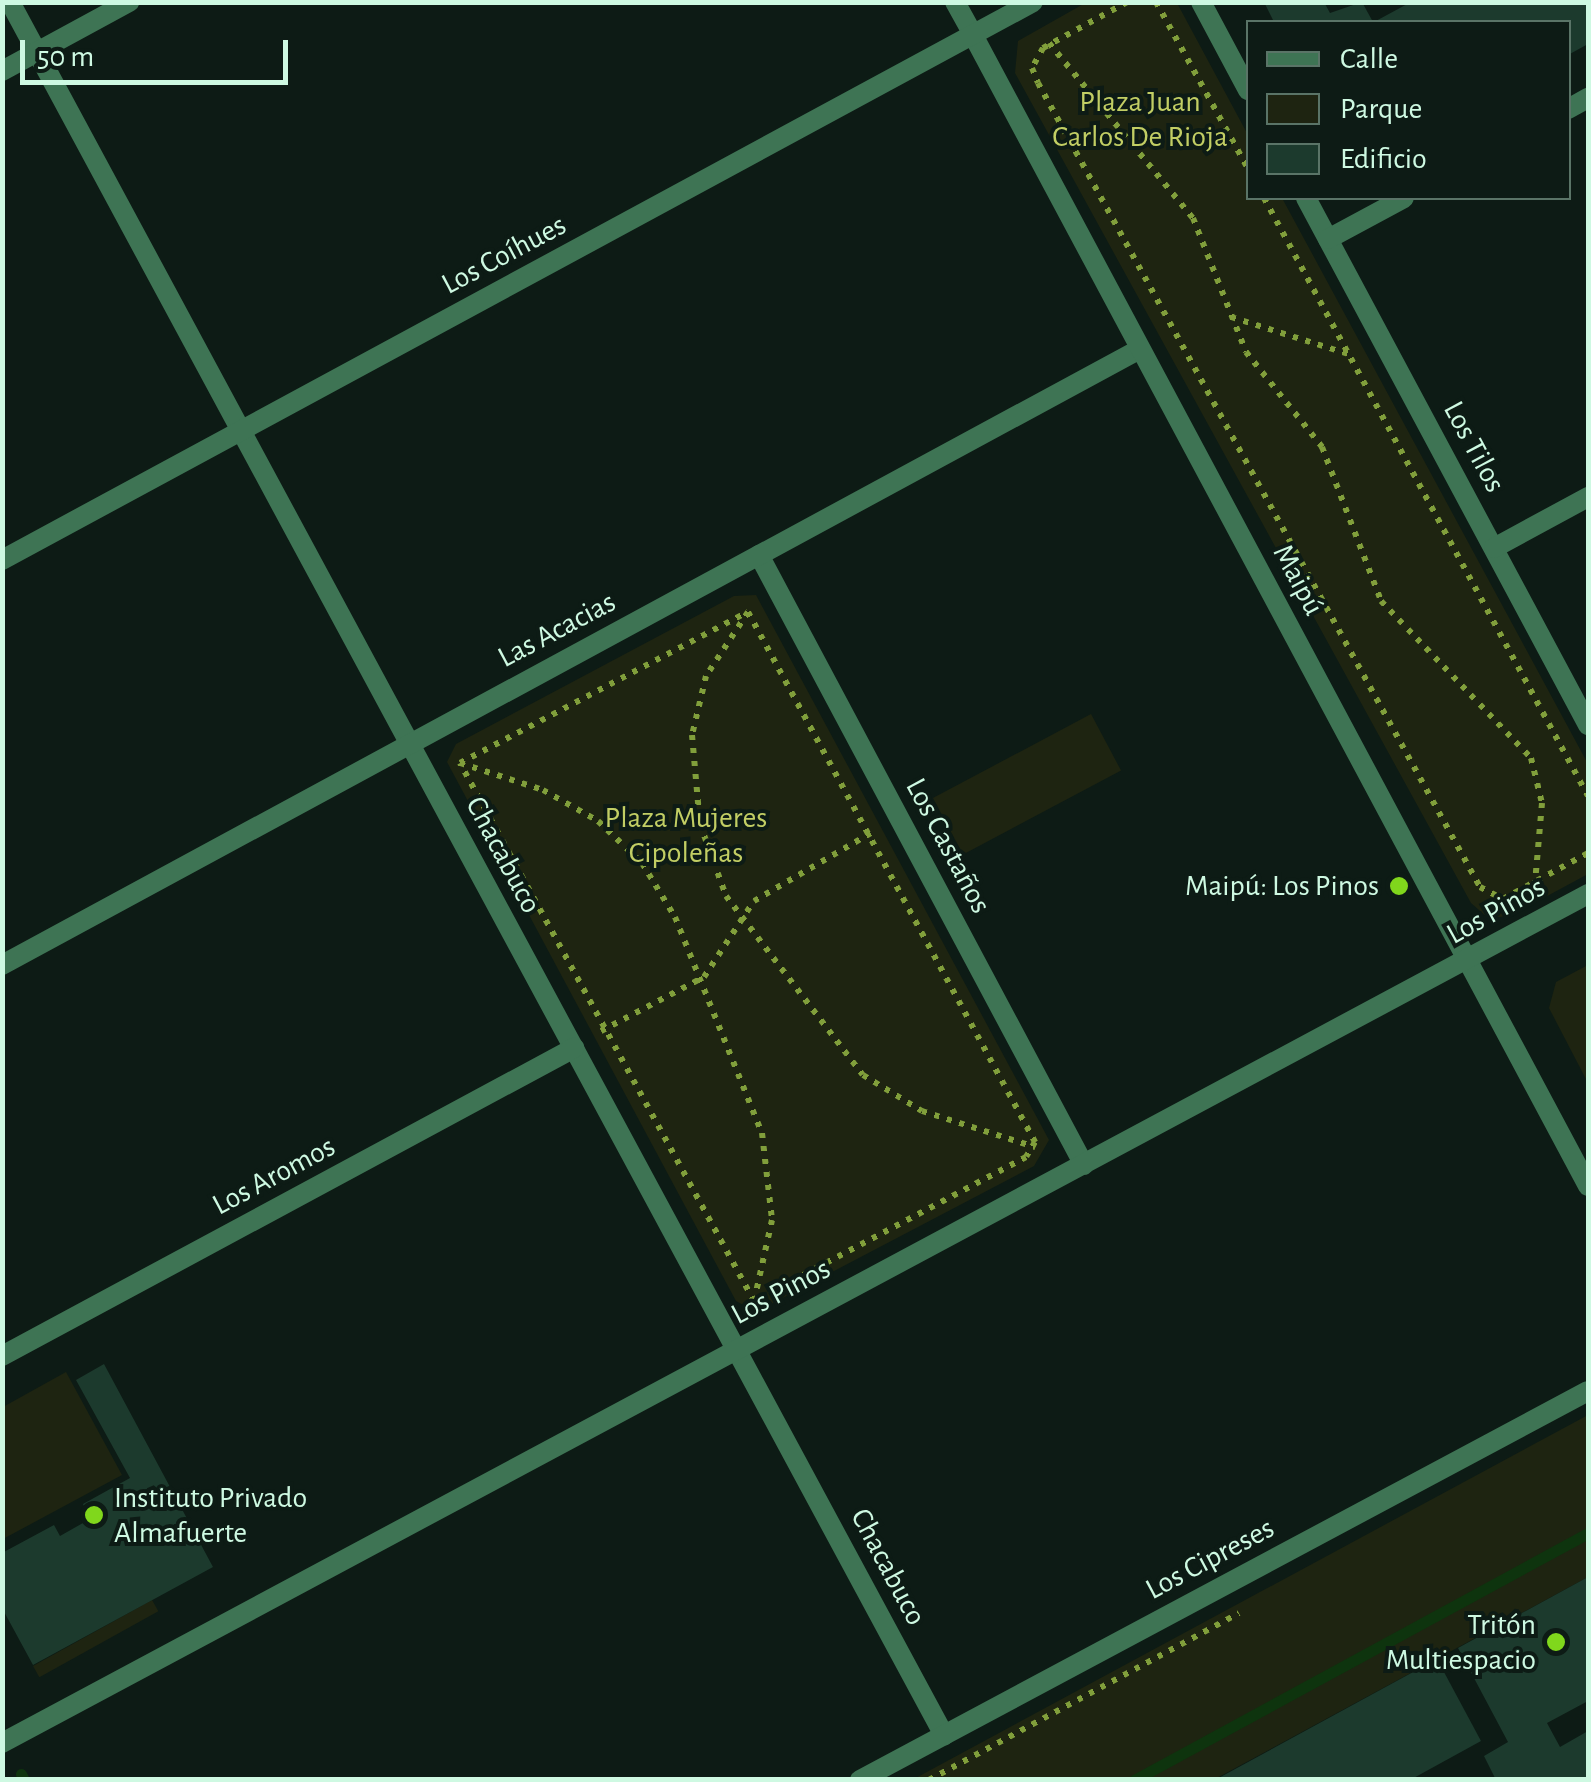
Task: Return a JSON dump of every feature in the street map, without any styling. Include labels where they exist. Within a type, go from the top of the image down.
[{"type":"street","name":"Chacabuco","points":[[10,2],[944,1735]]},
{"type":"street","points":[[2,71],[129,2]]},
{"type":"street","name":"Maipú","points":[[955,2],[1588,1186]]},
{"type":"street","name":"Los Coíhues","points":[[2,560],[1034,2]]},
{"type":"street","points":[[1202,2],[1246,86]]},
{"type":"street","name":"Los Tilos","points":[[1307,200],[1588,725]]},
{"type":"street","points":[[1328,238],[1400,200]]},
{"type":"street","name":"Las Acacias","points":[[2,964],[1140,348]]},
{"type":"street","points":[[1494,548],[1588,496]]},
{"type":"street","name":"Los Castaños","points":[[759,555],[1084,1165]]},
{"type":"street","name":"Los Pinos","points":[[2,1743],[1588,894]]},
{"type":"street","name":"Los Aromos","points":[[2,1356],[574,1048]]},
{"type":"street","name":"Los Cipreses","points":[[860,1780],[1588,1391]]},
{"type":"path","points":[[1127,2],[1049,43],[1033,60],[1038,84],[1480,887],[1496,899],[1535,883],[1588,853]]},
{"type":"path","points":[[1156,2],[1246,165]]},
{"type":"path","points":[[1049,43],[1182,199],[1230,316],[1256,367],[1322,447],[1381,601],[1531,758],[1542,803],[1535,883]]},
{"type":"path","points":[[1265,200],[1588,796]]},
{"type":"path","points":[[1230,316],[1348,354]]},
{"type":"path","points":[[460,763],[748,612]]},
{"type":"path","points":[[748,612],[872,834],[1034,1147]]},
{"type":"path","points":[[748,612],[706,676],[692,735],[700,824],[741,922],[830,1040],[883,1090],[1034,1147]]},
{"type":"path","points":[[460,763],[573,804],[621,841],[659,889],[704,977],[767,1162],[772,1220],[754,1301]]},
{"type":"path","points":[[460,763],[601,1031],[754,1301]]},
{"type":"path","points":[[601,1031],[704,977],[764,893],[872,834]]},
{"type":"path","points":[[754,1301],[1034,1147]]},
{"type":"path","points":[[950,1768],[957,1780]]},
{"type":"green space","name":"Plaza Juan Carlos De Rioja","points":[[1087,2],[1177,3],[1246,131],[1246,200],[1283,200],[1588,764],[1588,874],[1510,916],[1488,918],[1471,903],[1015,73],[1018,41]]},
{"type":"green space","name":"Plaza Mujeres Cipoleñas","points":[[756,595],[1049,1140],[1034,1166],[756,1312],[736,1301],[447,762],[456,744],[734,596]]},
{"type":"green space","points":[[1091,714],[1121,771],[963,855],[933,798]]},
{"type":"green space","points":[[1588,965],[1588,1083],[1549,1008],[1556,982]]},
{"type":"green space","points":[[66,1372],[122,1475],[3,1539],[3,1407]]},
{"type":"green space","points":[[1588,1415],[1588,1577],[1215,1779],[912,1780]]},
{"type":"green space","points":[[152,1600],[158,1611],[39,1677],[33,1666]]},
{"type":"building","points":[[1264,2],[1324,2],[1330,13],[1362,2],[1372,20],[1273,20]]},
{"type":"building","points":[[1411,2],[1588,2],[1588,44],[1571,53],[1571,20],[1378,20]]},
{"type":"building","points":[[104,1364],[213,1567],[33,1665],[2,1608],[2,1553],[54,1525],[60,1536],[90,1519],[83,1504],[130,1478],[76,1380]]},
{"type":"building","points":[[1588,1577],[1588,1701],[1547,1723],[1560,1747],[1588,1731],[1588,1780],[1496,1780],[1484,1756],[1508,1742],[1458,1648]]},
{"type":"building","points":[[1437,1659],[1481,1741],[1410,1780],[1215,1780]]},
{"type":"waterway","points":[[1134,1780],[1588,1533]]},
{"type":"waterway","points":[[21,1774],[24,1780]]},
{"type":"place","name":"Maipú: Los Pinos","points":[[1399,886]]},
{"type":"place","name":"Instituto Privado Almafuerte","points":[[94,1515]]},
{"type":"place","name":"Tritón Multiespacio","points":[[1556,1642]]}]
